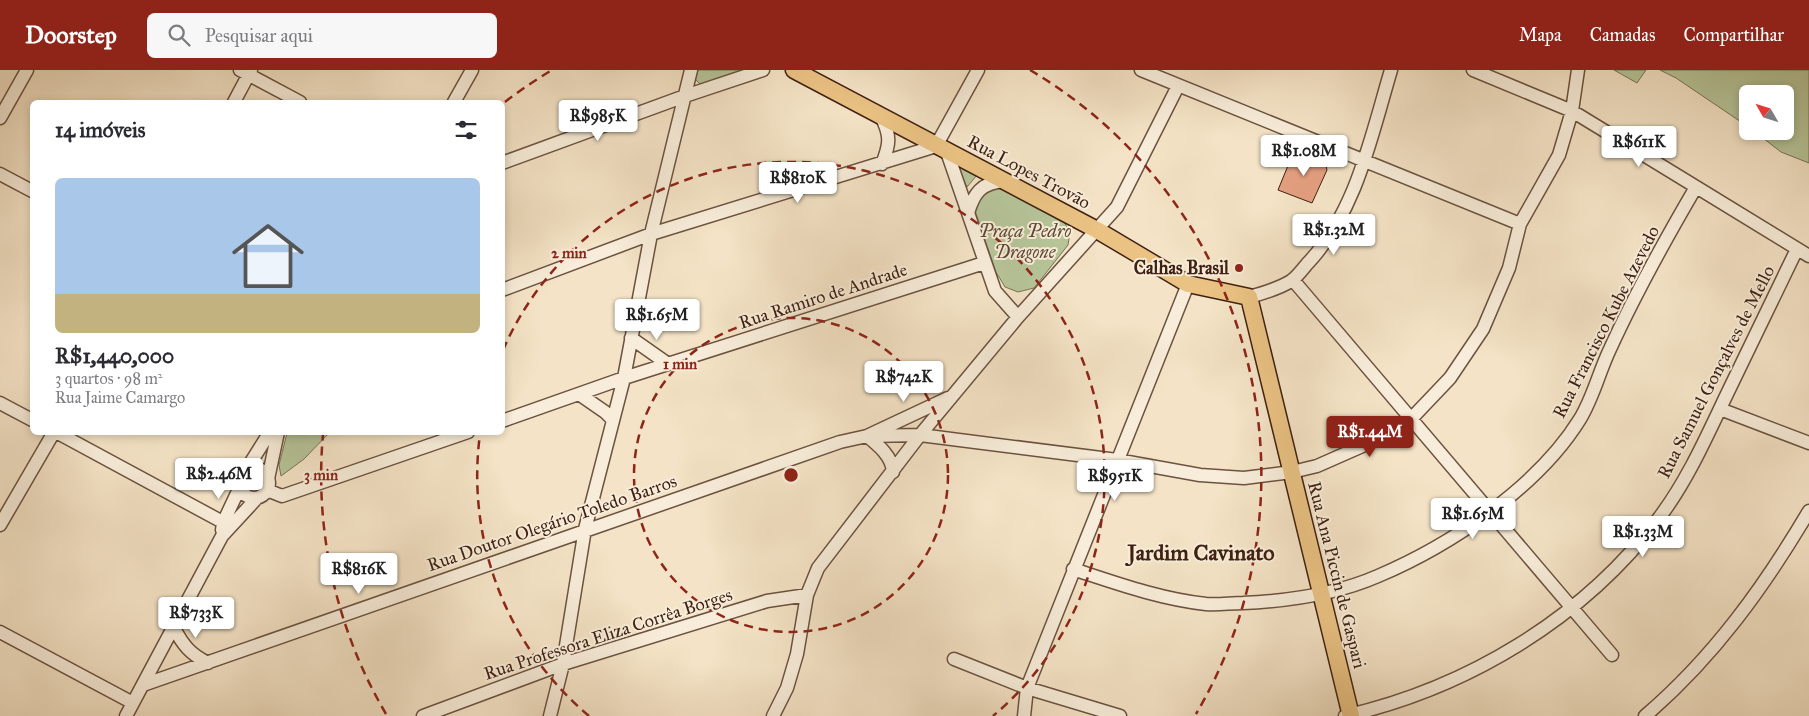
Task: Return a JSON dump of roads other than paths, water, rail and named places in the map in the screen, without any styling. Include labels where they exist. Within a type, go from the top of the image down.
[{"type":"main road","name":"Rua Lopes Trovão","points":[[794,70],[1097,230],[1188,284],[1249,297]]},
{"type":"main road","name":"Rua Ana Piccin de Gaspari","points":[[1249,297],[1349,716]]},
{"type":"street","points":[[0,118],[28,70]]},
{"type":"street","points":[[455,100],[472,70]]},
{"type":"street","points":[[550,716],[563,664],[585,530],[624,378],[651,234],[691,70]]},
{"type":"street","points":[[505,162],[685,96],[763,70]]},
{"type":"street","points":[[978,70],[942,149],[968,214],[995,291],[1018,317]]},
{"type":"street","points":[[1141,70],[1520,224]]},
{"type":"street","points":[[1249,297],[1271,291],[1293,280],[1324,247],[1343,212],[1364,160],[1391,70]]},
{"type":"street","points":[[1473,70],[1572,111],[1809,256]]},
{"type":"street","name":"Rua Doutor Olegário Toledo Barros","points":[[143,685],[840,442],[867,436],[920,435],[1117,460],[1200,475],[1244,478],[1292,472],[1317,466],[1367,444],[1411,419],[1450,378],[1483,329],[1509,268],[1520,224],[1559,155],[1572,111],[1578,70]]},
{"type":"street","points":[[235,100],[247,72],[296,100]]},
{"type":"street","points":[[773,716],[787,688],[796,654],[807,595],[818,568],[920,435],[1018,317],[1117,207],[1178,86]]},
{"type":"street","points":[[881,116],[888,132],[888,148],[882,164]]},
{"type":"street","points":[[505,289],[651,234],[882,164],[942,149]]},
{"type":"street","points":[[0,174],[30,190]]},
{"type":"street","points":[[968,214],[972,200],[980,189],[991,182],[1004,181]]},
{"type":"street","name":"Rua Francisco Kube Azevedo","points":[[1073,569],[1143,592],[1207,604],[1265,602],[1321,594],[1377,577],[1438,546],[1490,511],[1543,466],[1580,418],[1610,349],[1655,258],[1696,187]]},
{"type":"street","name":"Rua Samuel Gonçalves de Mello","points":[[1349,716],[1385,707],[1470,673],[1572,607],[1616,569],[1659,518],[1694,464],[1797,249]]},
{"type":"street","name":"Rua Ramiro de Andrade","points":[[505,420],[624,378],[984,262]]},
{"type":"street","points":[[1293,280],[1612,655]]},
{"type":"street","points":[[1024,716],[1027,688],[1188,284]]},
{"type":"street","points":[[632,338],[668,364]]},
{"type":"street","points":[[579,394],[613,420]]},
{"type":"street","points":[[893,472],[893,466],[885,452],[867,436],[953,396]]},
{"type":"street","points":[[0,403],[30,419]]},
{"type":"street","points":[[1720,409],[1809,443]]},
{"type":"street","points":[[0,525],[53,435]]},
{"type":"street","points":[[60,435],[225,528]]},
{"type":"street","points":[[126,716],[225,528],[239,489],[239,480],[268,435]]},
{"type":"street","points":[[225,528],[268,485],[277,435]]},
{"type":"street","points":[[246,470],[259,469],[268,485],[282,496],[459,435]]},
{"type":"street","points":[[239,489],[248,498],[256,498]]},
{"type":"street","points":[[1648,715],[1709,655],[1773,572],[1809,511]]},
{"type":"street","name":"Rua Professora Eliza Corrêa Borges","points":[[423,716],[563,664],[767,601],[807,595]]},
{"type":"street","points":[[174,628],[185,647],[194,656],[208,662]]},
{"type":"street","points":[[0,632],[133,703]]},
{"type":"street","points":[[954,659],[1027,688],[1120,716]]},
{"type":"place","name":"Calhas Brasil","points":[[1239,268]]},
{"type":"district","name":"Jardim Cavinato","points":[[1201,552]]},
{"type":"park label","name":"Praça Pedro Dragone","points":[[1025,241]]}]
